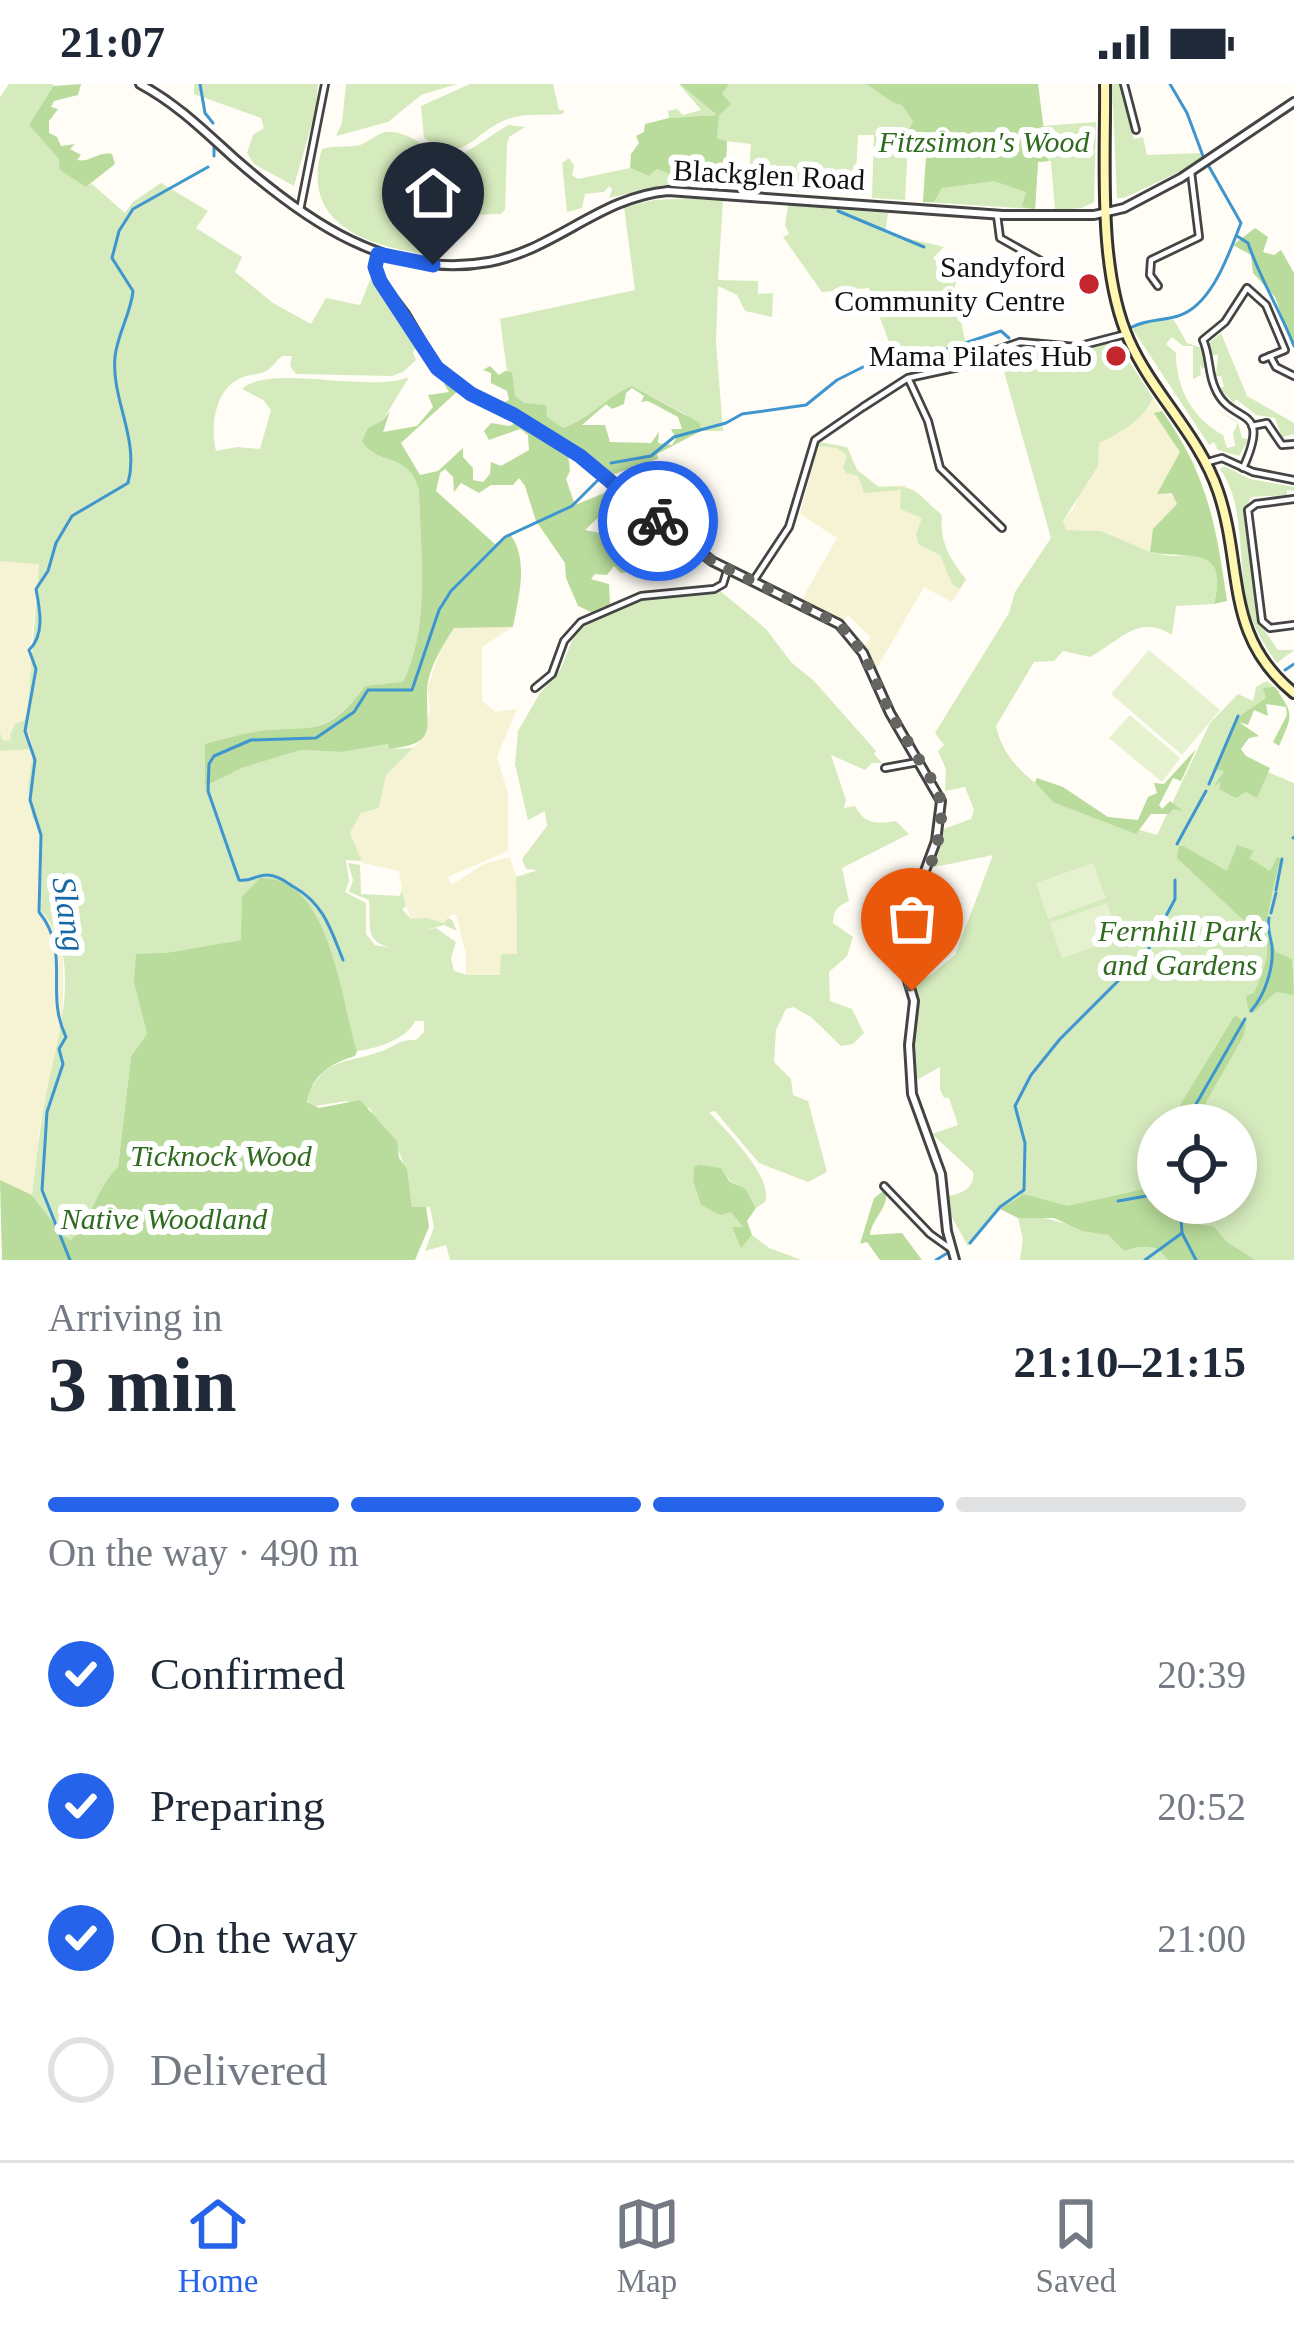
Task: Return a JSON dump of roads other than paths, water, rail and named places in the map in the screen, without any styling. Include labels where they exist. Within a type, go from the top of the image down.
[{"type":"main road","points":[[1105,84],[1107,213],[1126,334],[1206,463],[1225,513],[1242,619],[1264,662],[1294,693]]},
{"type":"street","name":"Blackglen Road","points":[[140,84],[186,113],[232,156],[345,239],[378,254],[433,265],[492,261],[533,248],[618,202],[668,191],[997,214],[1064,217],[1107,213]]},
{"type":"street","points":[[301,209],[325,84]]},
{"type":"street","points":[[1124,84],[1136,130]]},
{"type":"street","points":[[1107,213],[1191,172],[1294,102]]},
{"type":"street","points":[[1158,286],[1150,275],[1151,260],[1199,237],[1191,172]]},
{"type":"street","points":[[997,214],[1000,238],[1048,265]]},
{"type":"street","points":[[378,254],[375,267],[380,281],[437,368],[471,394],[580,456],[660,523],[728,569],[839,624],[854,640],[918,762],[938,790],[941,805],[927,871],[911,907],[902,960],[914,1001],[909,1040],[911,1094],[941,1174],[955,1260]]},
{"type":"street","points":[[1193,344],[1225,322],[1251,279]]},
{"type":"street","points":[[1247,288],[1266,304],[1289,359]]},
{"type":"street","points":[[754,580],[789,527],[815,440],[908,378],[982,362],[994,351],[1024,341],[1068,347],[1126,334]]},
{"type":"street","points":[[1203,340],[1218,394],[1244,413],[1252,426],[1253,441],[1243,468]]},
{"type":"street","points":[[1285,350],[1267,357],[1276,368],[1294,376]]},
{"type":"street","points":[[908,378],[928,421],[940,468],[1002,528]]},
{"type":"street","points":[[1252,426],[1267,423],[1282,445],[1294,444]]},
{"type":"street","points":[[1206,463],[1222,458],[1294,480]]},
{"type":"street","points":[[1294,499],[1253,505],[1248,514],[1262,621],[1270,628],[1294,625]]},
{"type":"street","points":[[535,688],[552,674],[564,641],[581,622],[641,596],[714,589],[723,584],[728,569]]},
{"type":"street","points":[[885,768],[918,762]]},
{"type":"street","points":[[884,1186],[930,1234],[950,1245]]},
{"type":"waterway","name":"Slang","points":[[200,84],[205,113],[213,123]]},
{"type":"waterway","points":[[1132,327],[1178,316],[1200,301],[1218,277],[1241,223],[1170,84]]},
{"type":"waterway","name":"Slang","points":[[214,147],[214,156]]},
{"type":"waterway","name":"Slang","points":[[70,1260],[42,1190],[47,1112],[63,1064],[59,1049],[66,1037],[57,1004],[54,942],[39,912],[41,835],[30,800],[35,760],[25,731],[36,669],[29,650],[40,622],[36,589],[72,516],[128,483],[130,451],[115,357],[133,291],[112,258],[119,231],[133,209],[208,167]]},
{"type":"waterway","points":[[838,211],[924,247]]},
{"type":"waterway","points":[[1237,236],[1248,243],[1294,346]]},
{"type":"waterway","points":[[947,349],[1001,331],[1009,338]]},
{"type":"waterway","points":[[889,356],[902,351],[935,352]]},
{"type":"waterway","points":[[611,463],[651,456],[674,437],[742,414],[806,405],[837,380],[879,359]]},
{"type":"waterway","points":[[343,960],[325,919],[304,894],[271,875],[239,880],[208,791],[209,764],[214,756],[251,740],[316,738],[354,712],[368,690],[412,690],[439,610],[451,591],[505,537],[572,506],[601,477]]},
{"type":"waterway","points":[[1285,670],[1294,664]]},
{"type":"waterway","points":[[1209,784],[1238,716]]},
{"type":"waterway","points":[[1177,844],[1206,791]]},
{"type":"waterway","points":[[1276,890],[1282,859]]},
{"type":"waterway","points":[[970,1243],[1000,1207],[1024,1190],[1025,1143],[1015,1106],[1031,1075],[1060,1039],[1147,952],[1175,899],[1175,880]]},
{"type":"waterway","points":[[1271,913],[1276,893]]},
{"type":"waterway","points":[[1251,1011],[1270,972],[1269,918]]},
{"type":"waterway","points":[[1196,1104],[1245,1019]]},
{"type":"waterway","points":[[1118,1201],[1137,1198]]},
{"type":"waterway","points":[[1181,1224],[1196,1260]]},
{"type":"waterway","points":[[1145,1260],[1182,1233]]},
{"type":"waterway","points":[[936,1260],[949,1252]]},
{"type":"place","name":"Sandyford Community Centre","points":[[1089,284]]},
{"type":"place","name":"Mama Pilates Hub","points":[[1116,356]]},
{"type":"park label","name":"Fitzsimon's Wood","points":[[984,142]]},
{"type":"park label","name":"Fernhill Park and Gardens","points":[[1180,948]]},
{"type":"park label","name":"Ticknock Wood","points":[[221,1156]]},
{"type":"park label","name":"Native Woodland","points":[[164,1219]]}]
